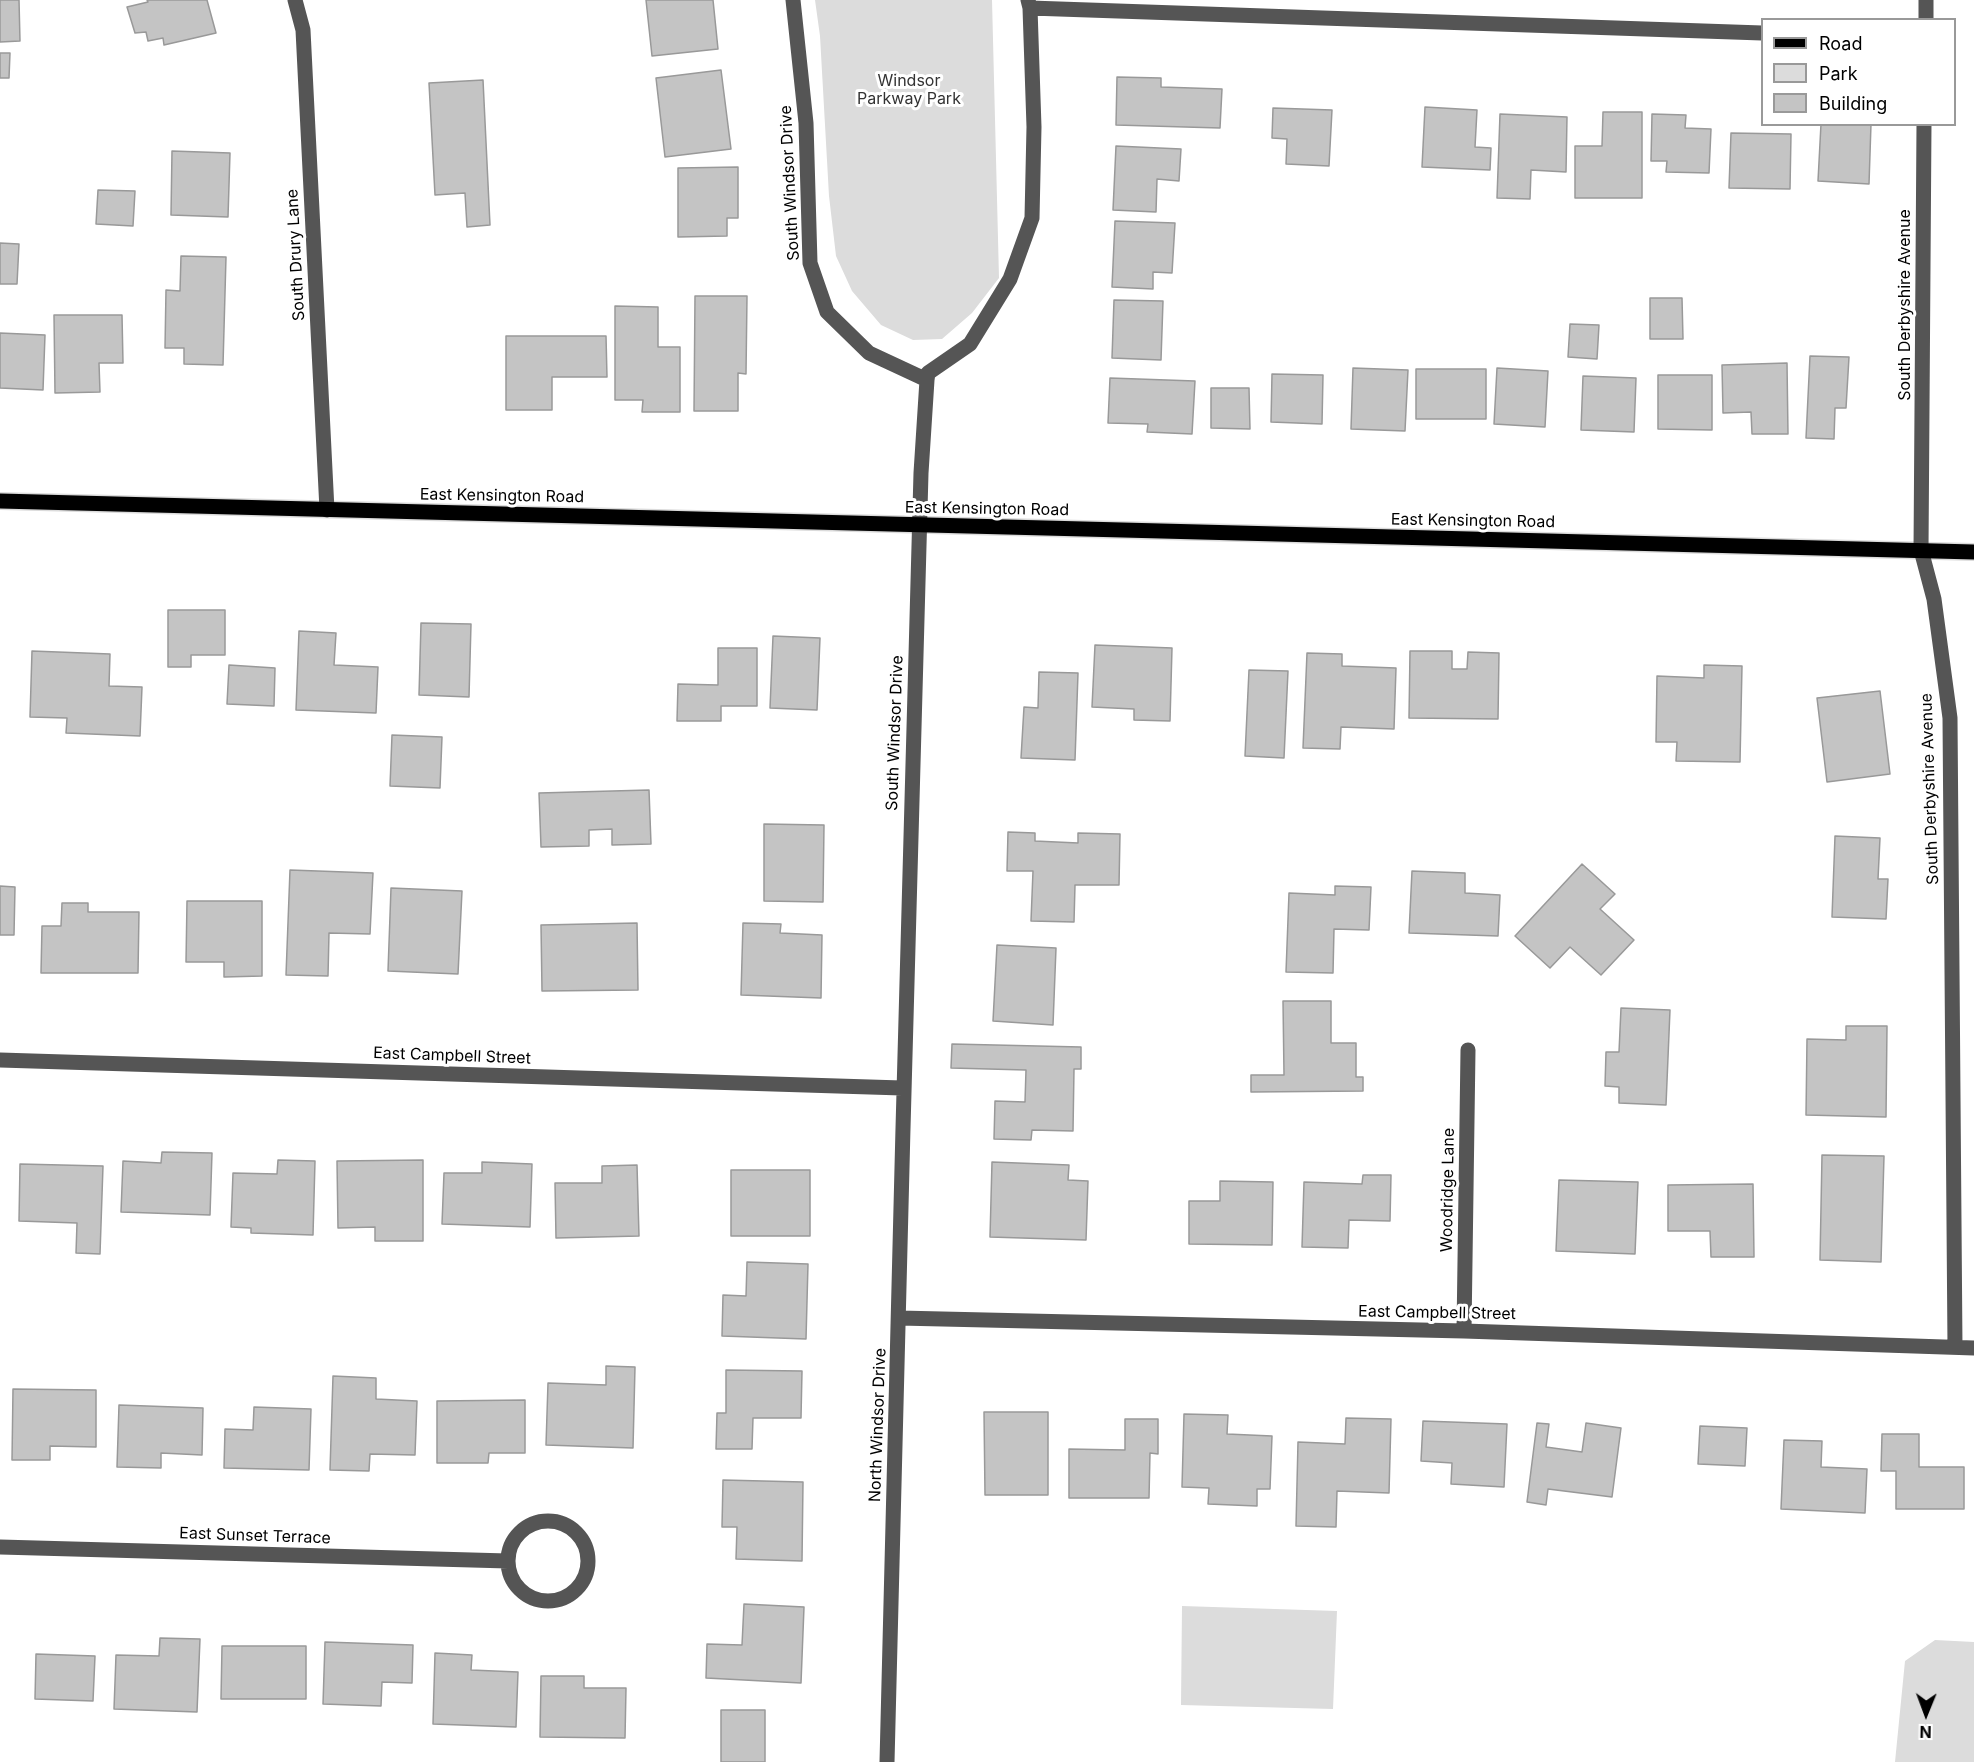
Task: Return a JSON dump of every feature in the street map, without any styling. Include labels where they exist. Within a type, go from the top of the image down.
[{"type":"main road","name":"East Kensington Road","points":[[0,501],[1974,552]]},
{"type":"street","name":"South Drury Lane","points":[[294,0],[303,30],[327,510]]},
{"type":"street","name":"South Windsor Drive","points":[[793,0],[806,123],[810,263],[827,312],[869,354],[927,380],[920,525],[902,1088]]},
{"type":"street","points":[[1926,0],[1926,18]]},
{"type":"street","points":[[927,380],[928,373],[970,344],[1010,279],[1032,218],[1034,127],[1029,4],[1761,33]]},
{"type":"street","name":"South Derbyshire Avenue","points":[[1924,126],[1921,550],[1934,599],[1950,718],[1955,1347]]},
{"type":"street","name":"Woodridge Lane","points":[[1464,1331],[1468,1050]]},
{"type":"street","name":"East Campbell Street","points":[[0,1060],[902,1088]]},
{"type":"street","name":"North Windsor Drive","points":[[887,1762],[899,1318],[902,1088]]},
{"type":"street","name":"East Campbell Street","points":[[899,1318],[1464,1331],[1974,1347]]},
{"type":"street","points":[[540,1522],[560,1524],[577,1534],[585,1545],[588,1558],[587,1571],[582,1583],[562,1599],[550,1601],[525,1594],[510,1574],[508,1561],[517,1536],[527,1527],[540,1522]]},
{"type":"street","name":"East Sunset Terrace","points":[[0,1547],[508,1561]]},
{"type":"green space","name":"Windsor Parkway Park","points":[[815,0],[992,0],[999,278],[972,313],[942,339],[913,340],[881,325],[852,291],[836,256],[829,196],[820,36]]},
{"type":"green space","points":[[1182,1606],[1337,1611],[1333,1709],[1181,1705]]},
{"type":"green space","points":[[1935,1640],[1974,1642],[1974,1762],[1895,1762],[1905,1661]]},
{"type":"building","points":[[0,0],[19,0],[20,41],[0,42]]},
{"type":"building","points":[[147,0],[207,0],[216,33],[164,45],[163,38],[148,41],[146,32],[135,33],[127,7],[148,2]]},
{"type":"building","points":[[646,0],[713,0],[718,49],[652,56]]},
{"type":"building","points":[[0,53],[10,53],[9,78],[0,78]]},
{"type":"building","points":[[721,70],[731,149],[665,157],[656,78]]},
{"type":"building","points":[[1117,77],[1161,78],[1161,87],[1222,89],[1220,128],[1116,125]]},
{"type":"building","points":[[483,80],[490,225],[467,227],[465,193],[435,195],[429,83]]},
{"type":"building","points":[[1425,107],[1477,110],[1475,147],[1491,148],[1490,170],[1422,167]]},
{"type":"building","points":[[1273,108],[1332,110],[1329,166],[1286,164],[1287,139],[1272,138]]},
{"type":"building","points":[[1603,112],[1642,112],[1642,198],[1575,198],[1575,146],[1602,146]]},
{"type":"building","points":[[1500,114],[1567,117],[1566,172],[1531,170],[1530,199],[1497,198]]},
{"type":"building","points":[[1652,114],[1686,115],[1685,128],[1711,129],[1709,173],[1666,172],[1667,161],[1651,161]]},
{"type":"building","points":[[1821,126],[1871,126],[1869,184],[1818,181]]},
{"type":"building","points":[[1731,133],[1791,134],[1790,189],[1729,188]]},
{"type":"building","points":[[1116,146],[1181,149],[1179,181],[1157,179],[1156,212],[1113,210]]},
{"type":"building","points":[[172,151],[230,153],[228,217],[171,215]]},
{"type":"building","points":[[738,167],[738,218],[727,218],[727,236],[678,237],[678,168]]},
{"type":"building","points":[[98,190],[135,191],[133,226],[96,224]]},
{"type":"building","points":[[1115,221],[1175,223],[1172,273],[1153,272],[1153,289],[1112,287]]},
{"type":"building","points":[[0,243],[19,244],[17,284],[0,284]]},
{"type":"building","points":[[181,256],[226,257],[223,365],[184,364],[184,348],[165,348],[166,290],[180,291]]},
{"type":"building","points":[[695,296],[747,296],[746,374],[738,373],[738,411],[694,411]]},
{"type":"building","points":[[1650,298],[1682,298],[1683,339],[1650,339]]},
{"type":"building","points":[[1114,300],[1163,301],[1161,360],[1112,358]]},
{"type":"building","points":[[615,306],[658,307],[658,347],[680,347],[680,412],[642,412],[643,400],[615,400]]},
{"type":"building","points":[[54,315],[122,315],[123,363],[99,363],[100,392],[55,393]]},
{"type":"building","points":[[1570,324],[1599,325],[1597,359],[1568,357]]},
{"type":"building","points":[[0,333],[45,335],[43,390],[0,388]]},
{"type":"building","points":[[506,336],[606,336],[607,377],[552,377],[552,410],[506,410]]},
{"type":"building","points":[[1810,356],[1849,357],[1846,408],[1835,408],[1834,439],[1806,438]]},
{"type":"building","points":[[1787,363],[1788,434],[1752,434],[1751,412],[1723,413],[1722,365]]},
{"type":"building","points":[[1353,368],[1408,370],[1405,431],[1351,429]]},
{"type":"building","points":[[1497,368],[1548,371],[1545,427],[1494,424]]},
{"type":"building","points":[[1416,369],[1486,369],[1486,419],[1416,419]]},
{"type":"building","points":[[1272,374],[1323,375],[1322,424],[1271,422]]},
{"type":"building","points":[[1658,375],[1712,375],[1712,430],[1658,429]]},
{"type":"building","points":[[1583,376],[1636,378],[1634,432],[1581,430]]},
{"type":"building","points":[[1110,378],[1195,381],[1192,434],[1147,432],[1148,424],[1108,423]]},
{"type":"building","points":[[1211,388],[1249,388],[1250,429],[1211,428]]},
{"type":"building","points":[[168,610],[225,610],[225,655],[191,655],[191,667],[168,667]]},
{"type":"building","points":[[421,623],[471,624],[469,697],[419,695]]},
{"type":"building","points":[[299,631],[336,633],[334,665],[378,667],[376,713],[296,710]]},
{"type":"building","points":[[773,636],[820,638],[817,710],[770,708]]},
{"type":"building","points":[[1095,645],[1172,648],[1170,721],[1134,720],[1134,709],[1092,707]]},
{"type":"building","points":[[718,648],[757,648],[757,706],[721,706],[721,721],[677,721],[678,684],[718,685]]},
{"type":"building","points":[[32,651],[110,654],[109,686],[142,687],[140,736],[66,733],[67,718],[30,717]]},
{"type":"building","points":[[1410,651],[1452,651],[1452,669],[1467,669],[1468,652],[1499,653],[1498,719],[1409,718]]},
{"type":"building","points":[[1307,653],[1342,654],[1342,666],[1396,668],[1394,729],[1341,727],[1340,749],[1303,748]]},
{"type":"building","points":[[229,665],[275,668],[274,706],[227,704]]},
{"type":"building","points":[[1704,665],[1742,666],[1740,762],[1676,761],[1677,742],[1656,742],[1657,676],[1704,678]]},
{"type":"building","points":[[1249,670],[1288,671],[1284,758],[1245,756]]},
{"type":"building","points":[[1039,672],[1078,673],[1075,760],[1021,758],[1024,707],[1038,708]]},
{"type":"building","points":[[1880,691],[1890,774],[1827,782],[1817,698]]},
{"type":"building","points":[[392,735],[442,737],[440,788],[390,786]]},
{"type":"building","points":[[649,790],[651,844],[612,845],[612,829],[589,830],[589,846],[541,847],[539,793]]},
{"type":"building","points":[[764,824],[824,825],[823,902],[764,901]]},
{"type":"building","points":[[1008,832],[1035,833],[1035,841],[1078,843],[1078,833],[1120,834],[1119,885],[1075,885],[1074,922],[1031,921],[1033,871],[1007,871]]},
{"type":"building","points":[[1835,836],[1880,838],[1878,879],[1888,879],[1886,919],[1832,917]]},
{"type":"building","points":[[1582,864],[1615,894],[1600,909],[1634,940],[1601,975],[1570,947],[1550,968],[1515,936]]},
{"type":"building","points":[[290,870],[373,873],[370,934],[329,933],[328,976],[286,975]]},
{"type":"building","points":[[1412,871],[1465,873],[1465,893],[1500,895],[1498,936],[1409,933]]},
{"type":"building","points":[[0,886],[15,887],[14,935],[0,935]]},
{"type":"building","points":[[1335,886],[1371,887],[1369,930],[1334,929],[1333,973],[1286,972],[1289,893],[1335,895]]},
{"type":"building","points":[[391,888],[462,891],[458,974],[388,971]]},
{"type":"building","points":[[187,901],[262,901],[262,976],[224,977],[224,962],[186,962]]},
{"type":"building","points":[[62,903],[88,903],[88,912],[139,912],[138,973],[41,973],[42,926],[61,926]]},
{"type":"building","points":[[637,923],[638,990],[542,991],[541,925]]},
{"type":"building","points":[[743,923],[781,924],[780,933],[822,935],[821,998],[741,995]]},
{"type":"building","points":[[997,945],[1056,948],[1053,1025],[993,1021]]},
{"type":"building","points":[[1283,1001],[1331,1001],[1331,1043],[1356,1043],[1356,1077],[1363,1077],[1363,1091],[1251,1092],[1251,1075],[1284,1075]]},
{"type":"building","points":[[1621,1008],[1670,1010],[1666,1105],[1619,1103],[1619,1087],[1605,1086],[1606,1052],[1619,1052]]},
{"type":"building","points":[[1846,1026],[1887,1026],[1886,1117],[1806,1115],[1807,1039],[1846,1040]]},
{"type":"building","points":[[952,1044],[1081,1047],[1081,1069],[1074,1069],[1073,1131],[1032,1130],[1031,1140],[994,1139],[995,1101],[1025,1102],[1026,1070],[951,1068]]},
{"type":"building","points":[[162,1152],[212,1153],[210,1215],[121,1212],[123,1161],[161,1163]]},
{"type":"building","points":[[1822,1155],[1884,1156],[1881,1262],[1820,1260]]},
{"type":"building","points":[[278,1160],[315,1161],[313,1235],[251,1233],[251,1228],[231,1227],[233,1173],[277,1174]]},
{"type":"building","points":[[423,1160],[423,1241],[375,1241],[375,1227],[338,1228],[337,1161]]},
{"type":"building","points":[[482,1162],[532,1164],[530,1227],[442,1224],[444,1173],[482,1173]]},
{"type":"building","points":[[992,1162],[1069,1165],[1068,1180],[1088,1181],[1086,1240],[990,1237]]},
{"type":"building","points":[[20,1164],[103,1166],[100,1254],[76,1253],[77,1223],[19,1221]]},
{"type":"building","points":[[637,1165],[639,1236],[556,1238],[555,1183],[602,1183],[602,1166]]},
{"type":"building","points":[[731,1170],[810,1170],[810,1236],[731,1236]]},
{"type":"building","points":[[1363,1175],[1391,1175],[1390,1221],[1349,1220],[1348,1248],[1302,1247],[1304,1182],[1362,1184]]},
{"type":"building","points":[[1559,1180],[1638,1182],[1635,1254],[1556,1251]]},
{"type":"building","points":[[1220,1181],[1273,1182],[1272,1245],[1189,1244],[1189,1201],[1220,1201]]},
{"type":"building","points":[[1753,1184],[1754,1257],[1711,1257],[1710,1231],[1668,1231],[1668,1185]]},
{"type":"building","points":[[747,1262],[808,1264],[806,1339],[722,1336],[723,1295],[746,1296]]},
{"type":"building","points":[[606,1366],[635,1367],[633,1448],[546,1445],[548,1383],[606,1385]]},
{"type":"building","points":[[726,1370],[802,1371],[801,1418],[753,1418],[752,1449],[716,1449],[717,1413],[726,1413]]},
{"type":"building","points":[[333,1376],[376,1378],[376,1399],[417,1401],[415,1455],[370,1454],[369,1471],[330,1470]]},
{"type":"building","points":[[13,1389],[96,1390],[96,1447],[50,1446],[50,1460],[12,1460]]},
{"type":"building","points":[[525,1400],[525,1453],[489,1453],[488,1463],[437,1463],[437,1401]]},
{"type":"building","points":[[119,1405],[203,1408],[202,1455],[161,1453],[161,1468],[117,1467]]},
{"type":"building","points":[[254,1407],[311,1409],[309,1470],[224,1468],[225,1429],[253,1430]]},
{"type":"building","points":[[984,1412],[1048,1412],[1048,1495],[985,1495]]},
{"type":"building","points":[[1184,1414],[1228,1415],[1227,1434],[1272,1436],[1270,1489],[1257,1489],[1257,1506],[1208,1504],[1209,1488],[1182,1487]]},
{"type":"building","points":[[1346,1418],[1391,1419],[1389,1493],[1337,1491],[1336,1527],[1296,1526],[1298,1442],[1345,1444]]},
{"type":"building","points":[[1125,1419],[1158,1419],[1158,1454],[1150,1453],[1149,1498],[1069,1498],[1069,1449],[1125,1450]]},
{"type":"building","points":[[1423,1421],[1507,1424],[1504,1487],[1451,1484],[1452,1463],[1421,1461]]},
{"type":"building","points":[[1537,1423],[1549,1424],[1546,1447],[1582,1452],[1586,1423],[1621,1428],[1612,1497],[1548,1489],[1546,1505],[1527,1502]]},
{"type":"building","points":[[1700,1426],[1747,1428],[1745,1466],[1698,1464]]},
{"type":"building","points":[[1882,1434],[1919,1434],[1919,1467],[1964,1467],[1964,1509],[1896,1509],[1896,1471],[1881,1471]]},
{"type":"building","points":[[1784,1440],[1822,1441],[1821,1467],[1867,1469],[1865,1513],[1781,1509]]},
{"type":"building","points":[[723,1480],[803,1482],[802,1561],[736,1559],[737,1527],[722,1527]]},
{"type":"building","points":[[744,1604],[804,1607],[801,1683],[706,1678],[707,1644],[742,1645]]},
{"type":"building","points":[[160,1638],[200,1639],[197,1712],[114,1709],[116,1655],[159,1656]]},
{"type":"building","points":[[325,1642],[413,1645],[412,1683],[382,1682],[381,1706],[323,1704]]},
{"type":"building","points":[[222,1646],[306,1646],[306,1699],[221,1699]]},
{"type":"building","points":[[435,1653],[472,1655],[471,1670],[518,1672],[516,1727],[433,1724]]},
{"type":"building","points":[[36,1654],[95,1656],[93,1701],[35,1699]]},
{"type":"building","points":[[541,1676],[584,1676],[584,1688],[626,1688],[625,1738],[540,1737]]},
{"type":"building","points":[[721,1710],[765,1710],[765,1762],[721,1762]]}]
